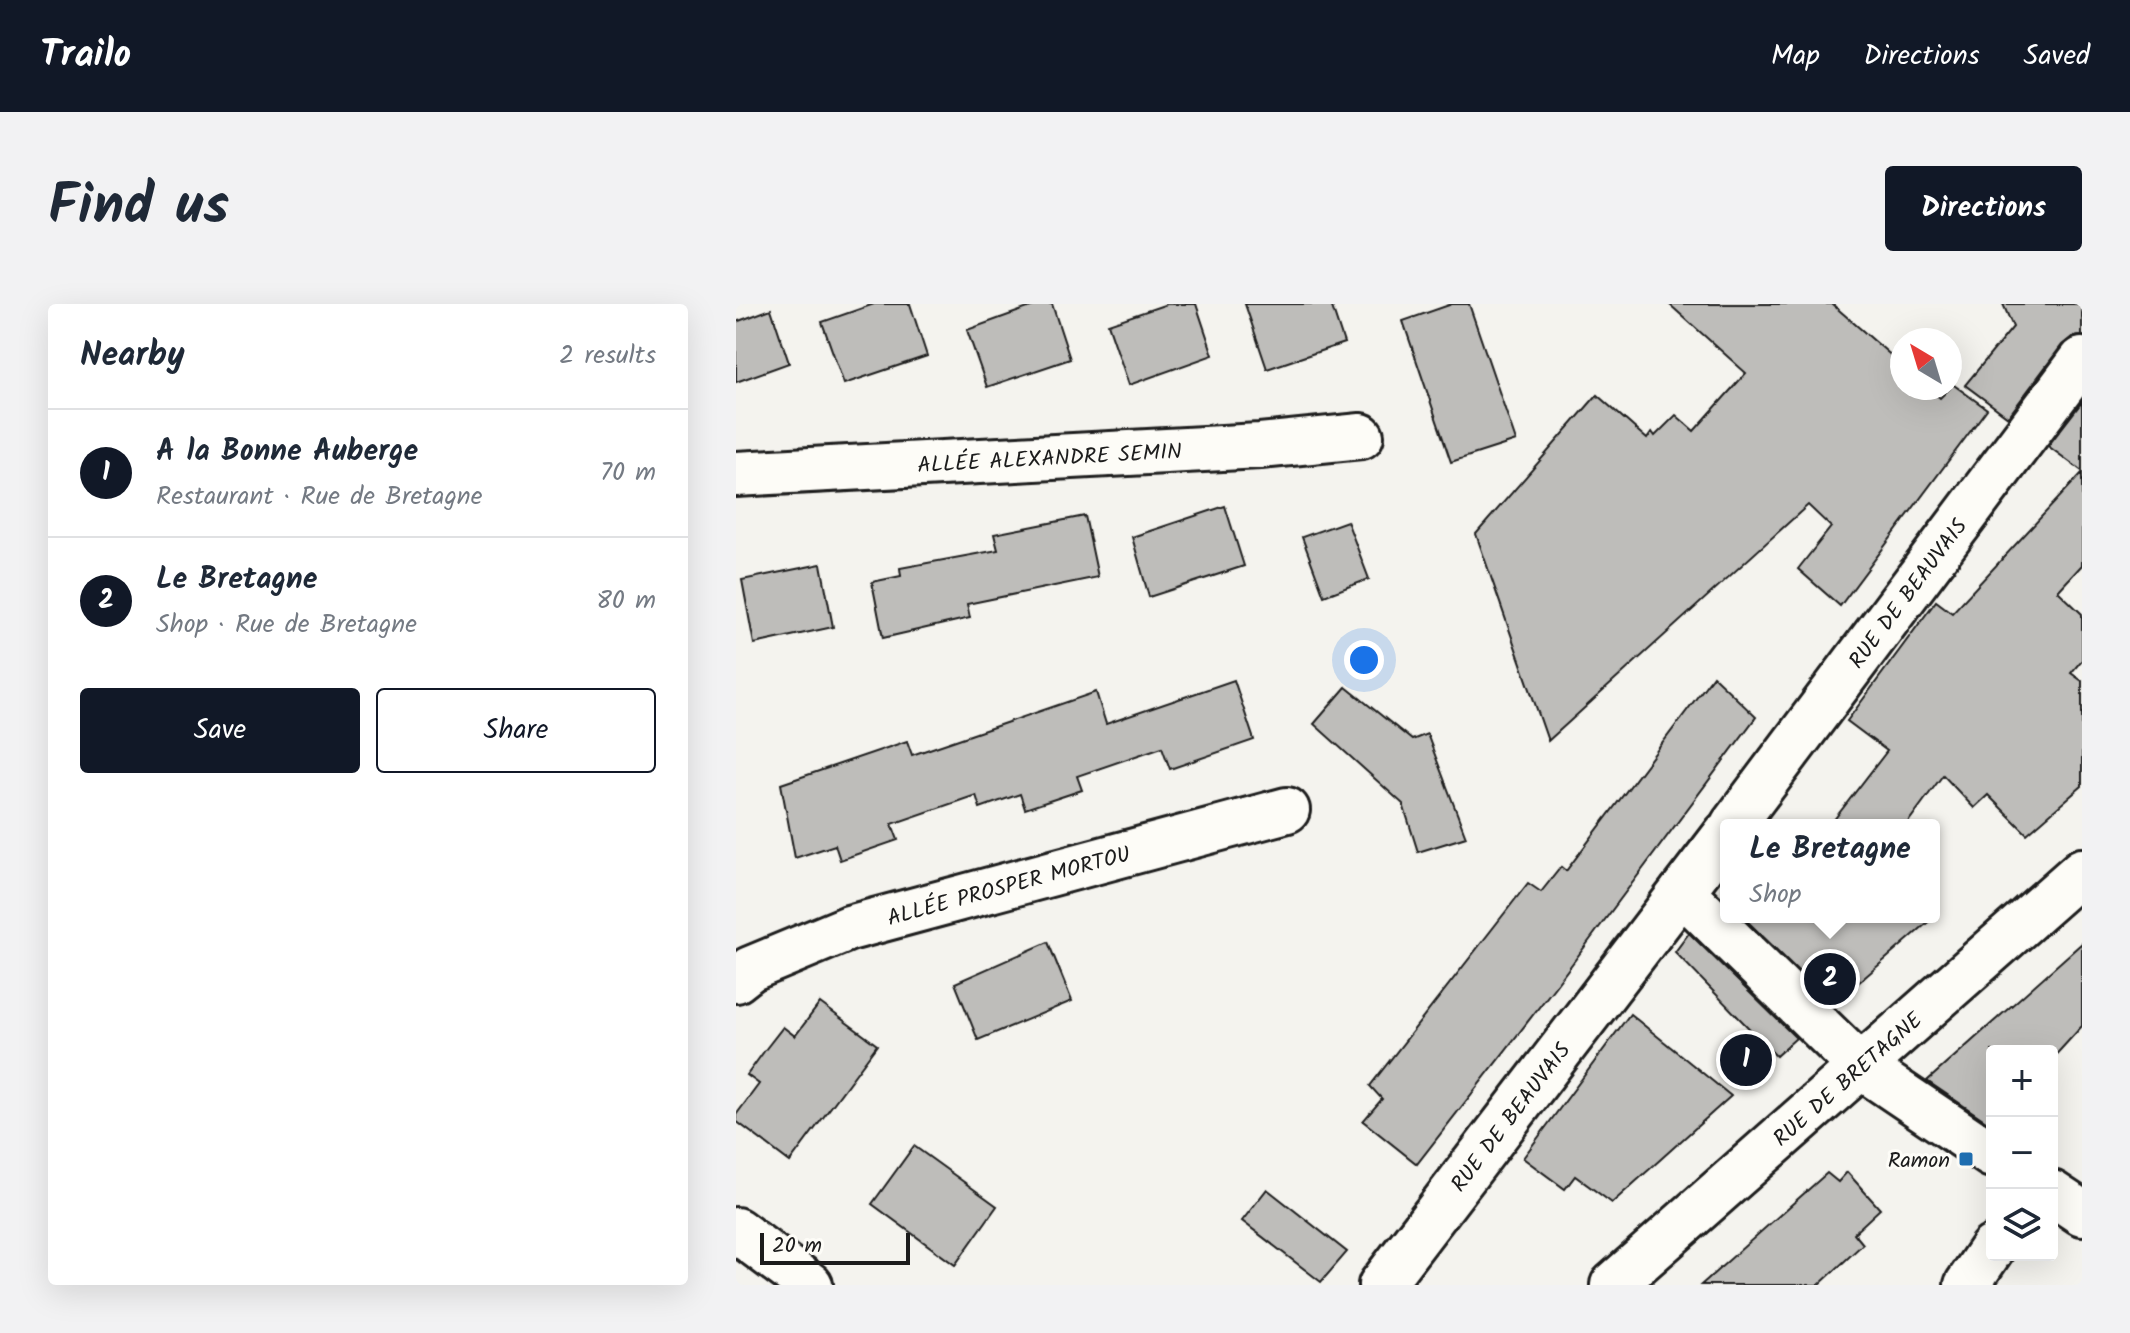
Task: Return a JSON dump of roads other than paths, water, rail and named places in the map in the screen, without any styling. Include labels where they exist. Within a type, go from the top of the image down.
[{"type":"street","name":"RUE DE BEAUVAIS","points":[[1738,819],[2082,360]]},
{"type":"street","name":"ALLÉE ALEXANDRE SEMIN","points":[[736,474],[1260,446],[1361,436]]},
{"type":"street","name":"ALLÉE PROSPER MORTOU","points":[[736,980],[750,969],[849,928],[1287,810]]},
{"type":"street","name":"RUE DE BEAUVAIS","points":[[1381,1285],[1720,842]]},
{"type":"street","name":"RUE DE BRETAGNE","points":[[1613,1285],[2082,871]]},
{"type":"street","points":[[1682,892],[1860,1066],[1986,1151]]},
{"type":"street","points":[[2058,1197],[2082,1213]]},
{"type":"street","points":[[736,1230],[810,1285]]},
{"type":"street","points":[[1967,1285],[1986,1257]]},
{"type":"place","name":"Le Bretagne","points":[[1830,979]]},
{"type":"place","name":"A la Bonne Auberge","points":[[1746,1060]]},
{"type":"place","name":"Ramon","points":[[1966,1159]]}]
